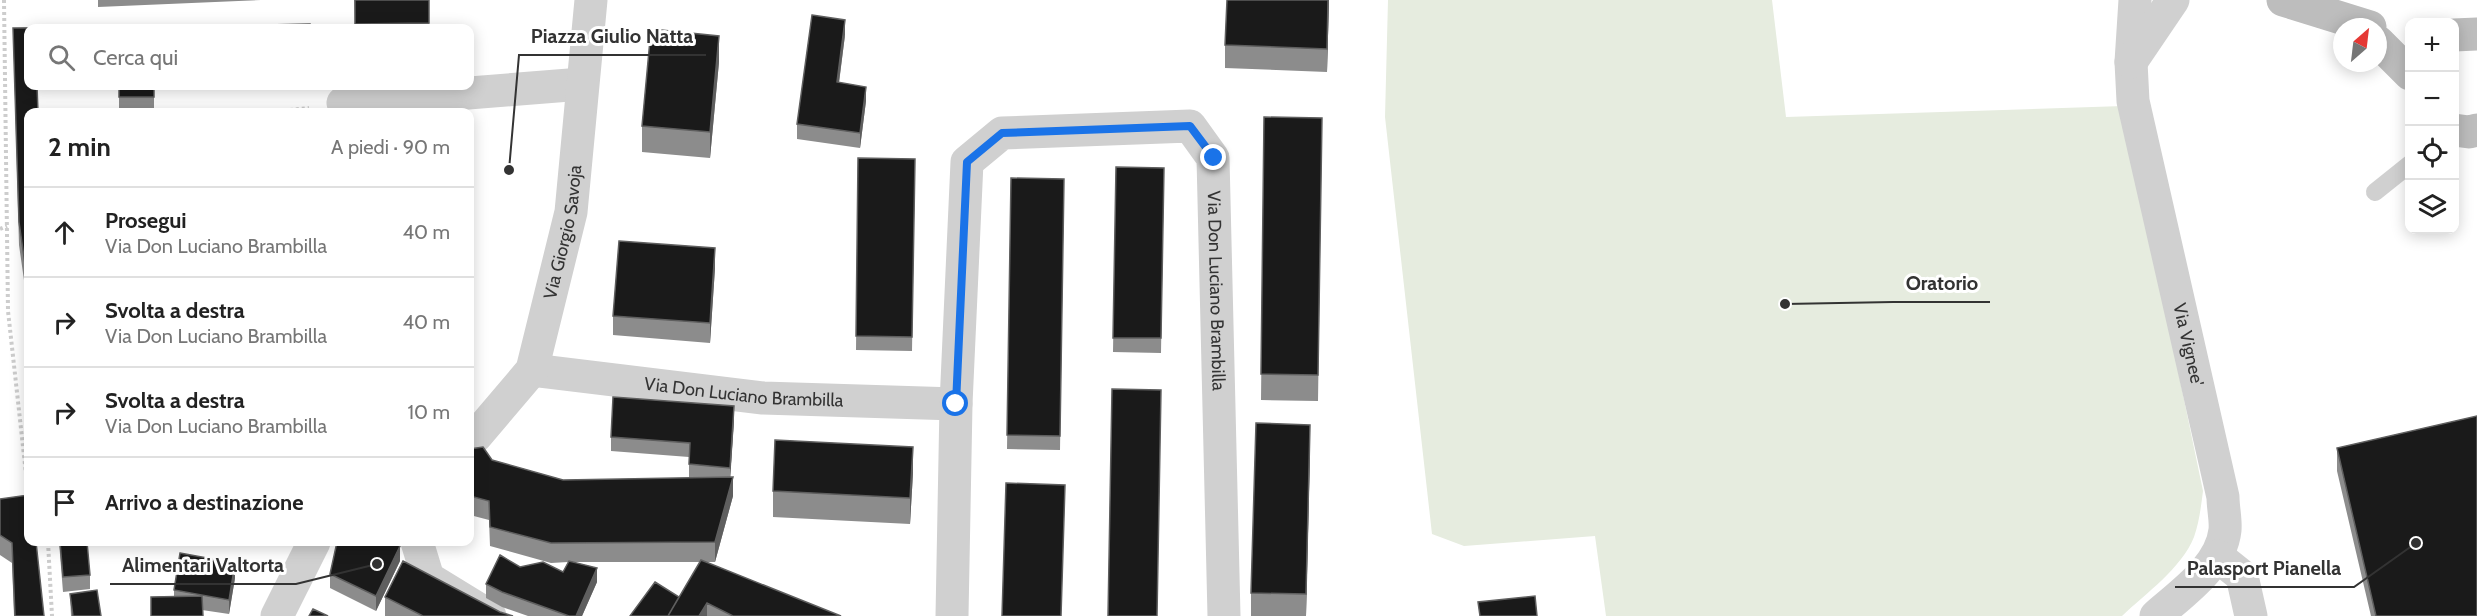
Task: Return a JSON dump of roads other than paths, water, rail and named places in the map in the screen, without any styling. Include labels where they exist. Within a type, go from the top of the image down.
[{"type":"main road","points":[[2283,0],[2338,18]]},
{"type":"main road","points":[[2387,31],[2405,35]]},
{"type":"main road","points":[[2387,51],[2407,72]]},
{"type":"main road","points":[[2459,131],[2477,130]]},
{"type":"street","name":"Via Giorgio Savoja","points":[[474,438],[532,370],[571,212],[591,0]]},
{"type":"street","name":"Via Vignee'","points":[[2135,0],[2133,100],[2223,497],[2225,530],[2217,555]]},
{"type":"street","points":[[2132,62],[2173,0]]},
{"type":"street","points":[[342,103],[582,84]]},
{"type":"street","name":"Via Don Luciano Brambilla","points":[[952,616],[956,404],[967,162],[1002,133],[1190,126],[1214,158],[1224,616]]},
{"type":"street","name":"Via Don Luciano Brambilla","points":[[532,370],[763,398],[956,404]]},
{"type":"street","points":[[277,616],[312,546]]},
{"type":"street","points":[[418,546],[428,578],[490,616]]},
{"type":"street","points":[[2156,616],[2200,576],[2217,555],[2242,576],[2251,616]]},
{"type":"lane","points":[[2375,192],[2405,167]]},
{"type":"place","name":"Piazza Giulio Natta","points":[[509,170]]},
{"type":"place","name":"Oratorio","points":[[1785,304]]},
{"type":"place","name":"Palasport Pianella","points":[[2416,543]]},
{"type":"place","name":"Alimentari Valtorta","points":[[377,564]]}]
